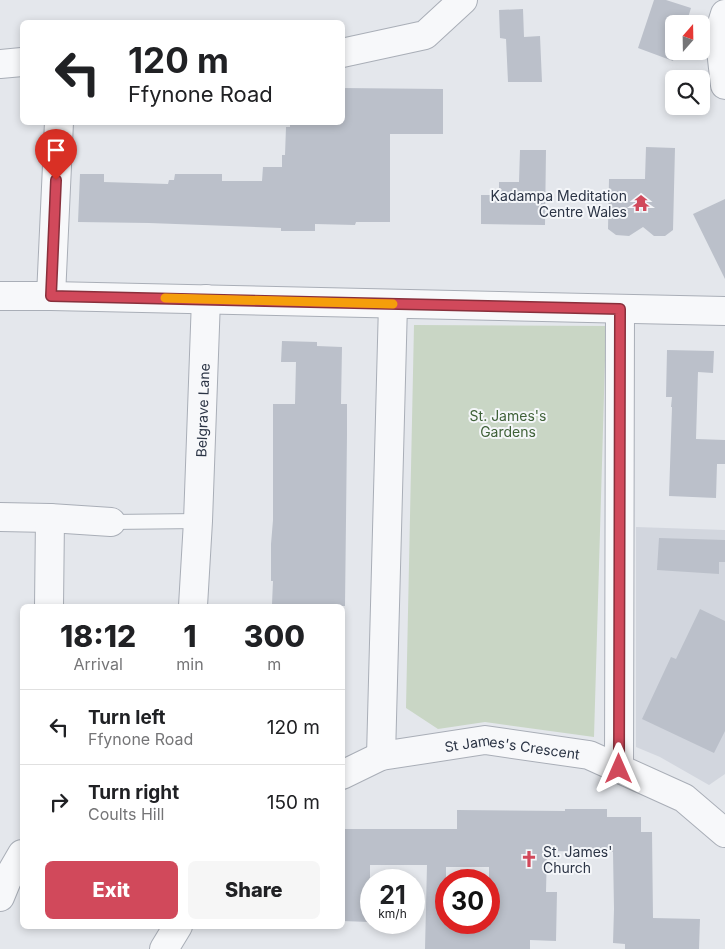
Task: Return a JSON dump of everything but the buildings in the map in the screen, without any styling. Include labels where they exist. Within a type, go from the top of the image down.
[{"type":"street","points":[[345,52],[425,35],[463,0]]},
{"type":"street","points":[[725,14],[719,32],[725,85]]},
{"type":"street","points":[[0,64],[20,62]]},
{"type":"street","points":[[51,296],[59,125]]},
{"type":"street","points":[[0,296],[725,311]]},
{"type":"street","name":"Belgrave Lane","points":[[194,604],[206,299]]},
{"type":"street","points":[[382,756],[393,304]]},
{"type":"street","points":[[619,769],[620,309]]},
{"type":"street","points":[[0,517],[111,522]]},
{"type":"street","points":[[49,604],[50,518]]},
{"type":"street","name":"St James's Crescent","points":[[345,774],[382,756],[485,740],[589,754],[684,798],[725,833]]},
{"type":"street","points":[[0,897],[20,857]]},
{"type":"street","points":[[164,949],[176,929]]},
{"type":"lane","points":[[111,522],[198,521]]},
{"type":"shaded area","points":[[636,527],[725,530],[725,774],[709,785],[660,757],[636,747]]},
{"type":"green space","name":"St. James's Gardens","points":[[414,325],[606,326],[594,737],[485,722],[438,729],[406,708]]},
{"type":"slow traffic","points":[[165,298],[393,304]]},
{"type":"place","name":"Kadampa Meditation Centre Wales","points":[[641,203]]},
{"type":"place","name":"St. James' Church","points":[[529,859]]},
{"type":"route","points":[[56,180],[51,296],[620,309],[619,769]]}]
